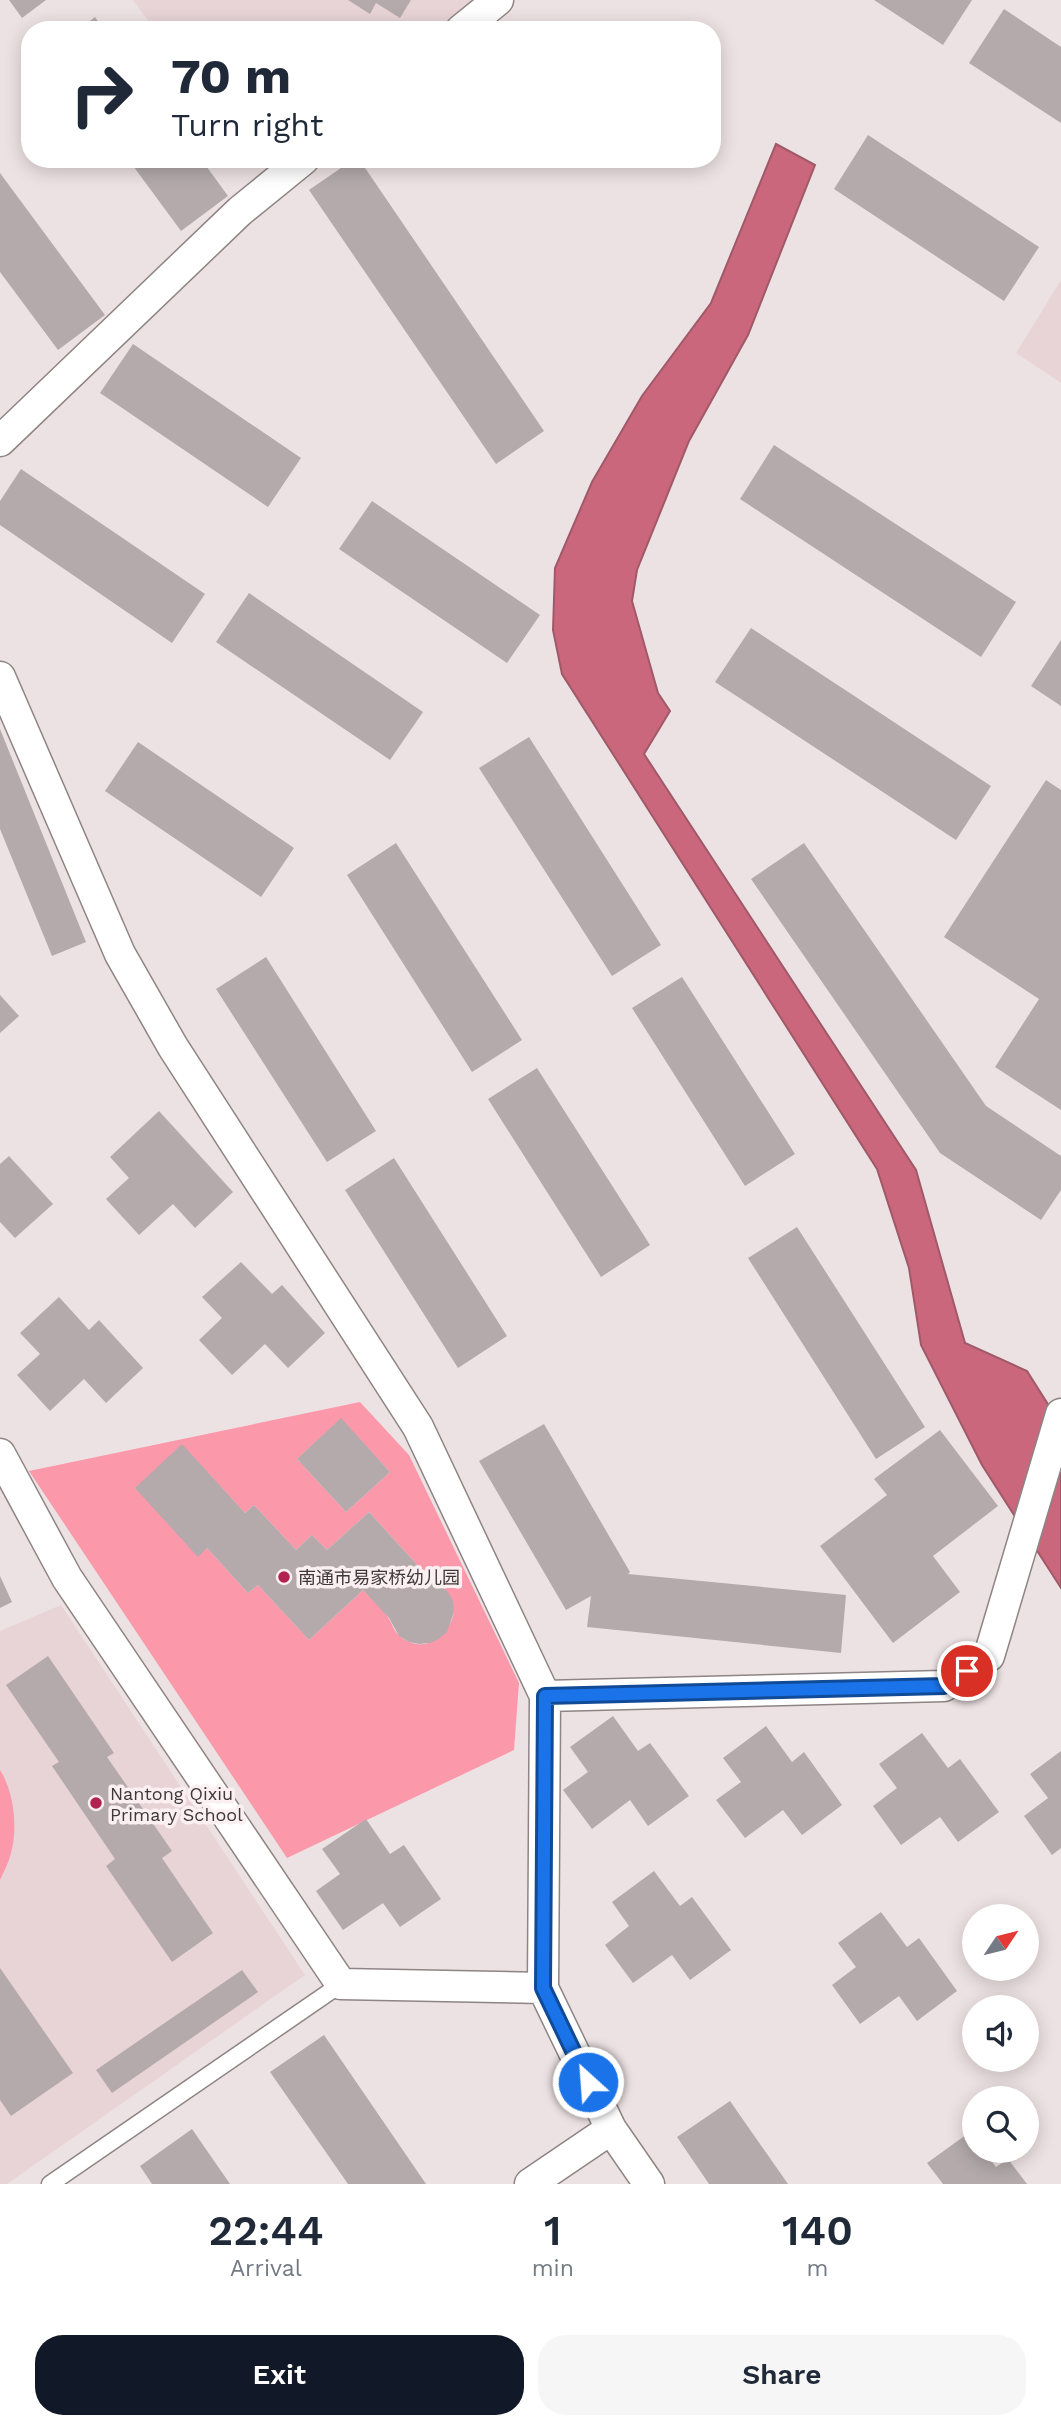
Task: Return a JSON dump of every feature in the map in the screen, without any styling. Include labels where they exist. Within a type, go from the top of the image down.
[{"type":"street","points":[[472,21],[498,0]]},
{"type":"street","points":[[0,441],[240,211],[292,168]]},
{"type":"street","points":[[0,677],[120,954],[173,1047],[418,1427],[545,1696],[543,1988],[611,2129],[649,2184]]},
{"type":"street","points":[[545,1696],[944,1686],[989,1657],[1061,1414]]},
{"type":"street","points":[[0,1454],[67,1578],[341,1984],[543,1988]]},
{"type":"street","points":[[530,2184],[611,2129]]},
{"type":"lane","points":[[50,2184],[341,1984]]},
{"type":"shaded area","points":[[133,0],[513,0],[486,21],[148,21]]},
{"type":"shaded area","points":[[776,144],[815,165],[748,335],[689,441],[637,570],[632,601],[658,693],[670,711],[644,754],[916,1170],[965,1343],[1027,1371],[1061,1425],[1061,1588],[982,1465],[921,1345],[909,1268],[877,1169],[562,674],[553,630],[555,568],[592,482],[642,396],[711,303]]},
{"type":"shaded area","points":[[1061,280],[1061,383],[1016,353]]},
{"type":"shaded area","name":"南通市易家桥幼儿园","points":[[360,1402],[409,1455],[519,1683],[514,1750],[287,1858],[29,1471]],"holes":[[[341,1419],[390,1472],[346,1512],[297,1459]],[[182,1445],[245,1513],[254,1505],[296,1550],[312,1535],[327,1550],[369,1512],[431,1580],[440,1584],[454,1612],[447,1629],[427,1644],[410,1642],[397,1633],[384,1611],[363,1590],[309,1640],[258,1585],[248,1593],[207,1548],[198,1556]]]},
{"type":"shaded area","name":"Nantong Qixiu Primary School","points":[[61,1605],[305,1975],[7,2184],[0,2184],[0,1631]]},
{"type":"shaded area","points":[[0,1770],[9,1789],[14,1822],[11,1853],[0,1880]]},
{"type":"building","points":[[9,0],[46,0],[22,18]]},
{"type":"building","points":[[348,0],[411,0],[400,18],[376,3],[370,14]]},
{"type":"building","points":[[874,0],[972,0],[943,45]]},
{"type":"building","points":[[1004,9],[1061,47],[1061,123],[969,63]]},
{"type":"building","points":[[868,135],[1039,247],[1004,301],[834,189]]},
{"type":"building","points":[[135,168],[208,168],[228,196],[181,231]]},
{"type":"building","points":[[341,168],[365,168],[544,431],[496,464],[309,190]]},
{"type":"building","points":[[0,173],[105,315],[58,350],[0,272]]},
{"type":"building","points":[[133,344],[301,458],[268,507],[100,393]]},
{"type":"building","points":[[774,445],[1016,602],[981,657],[740,499]]},
{"type":"building","points":[[21,469],[205,594],[172,643],[0,525],[0,501]]},
{"type":"building","points":[[372,501],[540,615],[507,663],[339,549]]},
{"type":"building","points":[[249,593],[423,712],[390,760],[216,642]]},
{"type":"building","points":[[751,628],[991,786],[956,840],[715,682]]},
{"type":"building","points":[[1061,640],[1061,706],[1031,686]]},
{"type":"building","points":[[0,729],[86,942],[52,956],[0,829]]},
{"type":"building","points":[[529,737],[661,945],[612,976],[479,768]]},
{"type":"building","points":[[138,742],[294,848],[261,897],[105,791]]},
{"type":"building","points":[[1046,780],[1061,790],[1061,1110],[995,1067],[1039,999],[944,937]]},
{"type":"building","points":[[396,843],[522,1040],[472,1072],[347,875]]},
{"type":"building","points":[[804,843],[986,1106],[1061,1156],[1061,1190],[1041,1220],[940,1153],[751,879]]},
{"type":"building","points":[[266,957],[376,1131],[327,1162],[216,989]]},
{"type":"building","points":[[682,977],[795,1154],[745,1186],[632,1008]]},
{"type":"building","points":[[0,995],[19,1016],[0,1033]]},
{"type":"building","points":[[537,1068],[650,1245],[601,1277],[488,1099]]},
{"type":"building","points":[[159,1111],[233,1192],[195,1228],[173,1204],[139,1235],[106,1199],[129,1178],[110,1157]]},
{"type":"building","points":[[9,1156],[53,1204],[15,1238],[0,1222],[0,1164]]},
{"type":"building","points":[[394,1158],[507,1336],[458,1368],[345,1190]]},
{"type":"building","points":[[797,1227],[925,1427],[876,1459],[748,1258]]},
{"type":"building","points":[[241,1262],[272,1294],[282,1285],[325,1333],[288,1368],[265,1344],[232,1375],[199,1340],[222,1318],[202,1297]]},
{"type":"building","points":[[59,1297],[89,1330],[99,1320],[143,1368],[106,1403],[84,1379],[50,1411],[17,1375],[40,1354],[20,1333]]},
{"type":"building","points":[[341,1418],[390,1472],[346,1512],[297,1459]]},
{"type":"building","points":[[544,1424],[630,1572],[628,1574],[846,1595],[841,1653],[587,1627],[591,1596],[566,1610],[479,1461]]},
{"type":"building","points":[[940,1430],[998,1506],[933,1556],[960,1592],[893,1643],[820,1546],[887,1495],[874,1479]]},
{"type":"building","points":[[182,1444],[245,1513],[254,1505],[296,1550],[312,1535],[327,1550],[369,1512],[431,1580],[448,1592],[453,1601],[454,1612],[447,1632],[430,1643],[409,1642],[399,1636],[389,1618],[363,1590],[309,1640],[258,1585],[248,1593],[207,1548],[198,1557],[135,1488]]},
{"type":"building","points":[[0,1576],[12,1602],[0,1608]]},
{"type":"building","points":[[48,1656],[114,1753],[107,1757],[172,1851],[162,1858],[213,1933],[172,1962],[106,1866],[115,1859],[52,1766],[59,1762],[6,1685]]},
{"type":"building","points":[[613,1716],[638,1751],[650,1743],[689,1796],[648,1826],[630,1800],[592,1829],[563,1790],[588,1772],[570,1747]]},
{"type":"building","points":[[766,1726],[792,1762],[804,1752],[842,1805],[802,1835],[783,1810],[745,1838],[716,1800],[741,1782],[723,1758]]},
{"type":"building","points":[[922,1733],[948,1768],[960,1759],[999,1812],[958,1842],[940,1817],[901,1845],[873,1806],[897,1788],[879,1764]]},
{"type":"building","points":[[1061,1751],[1061,1848],[1052,1855],[1024,1816],[1048,1798],[1030,1774]]},
{"type":"building","points":[[366,1819],[390,1854],[404,1845],[441,1899],[400,1927],[383,1903],[343,1930],[316,1891],[340,1874],[322,1849]]},
{"type":"building","points":[[654,1871],[680,1906],[692,1897],[731,1950],[690,1980],[672,1955],[633,1983],[605,1945],[629,1926],[612,1902]]},
{"type":"building","points":[[881,1912],[907,1947],[919,1938],[957,1991],[917,2021],[899,1996],[860,2024],[832,1985],[856,1967],[838,1943]]},
{"type":"building","points":[[0,1968],[73,2073],[11,2116],[0,2100]]},
{"type":"building","points":[[242,1970],[258,1992],[112,2093],[96,2070]]},
{"type":"building","points":[[324,2035],[426,2184],[348,2184],[270,2072]]},
{"type":"building","points":[[730,2101],[788,2184],[709,2184],[677,2137]]},
{"type":"building","points":[[192,2129],[230,2184],[152,2184],[140,2166]]},
{"type":"building","points":[[962,2138],[962,2163],[993,2163],[996,2167],[1002,2163],[1011,2163],[1027,2184],[943,2184],[927,2163]]},
{"type":"place","name":"南通市易家桥幼儿园","points":[[284,1577]]},
{"type":"place","name":"Nantong Qixiu Primary School","points":[[96,1803]]},
{"type":"route","points":[[588,2082],[543,1988],[545,1696],[944,1686],[967,1671]]}]
